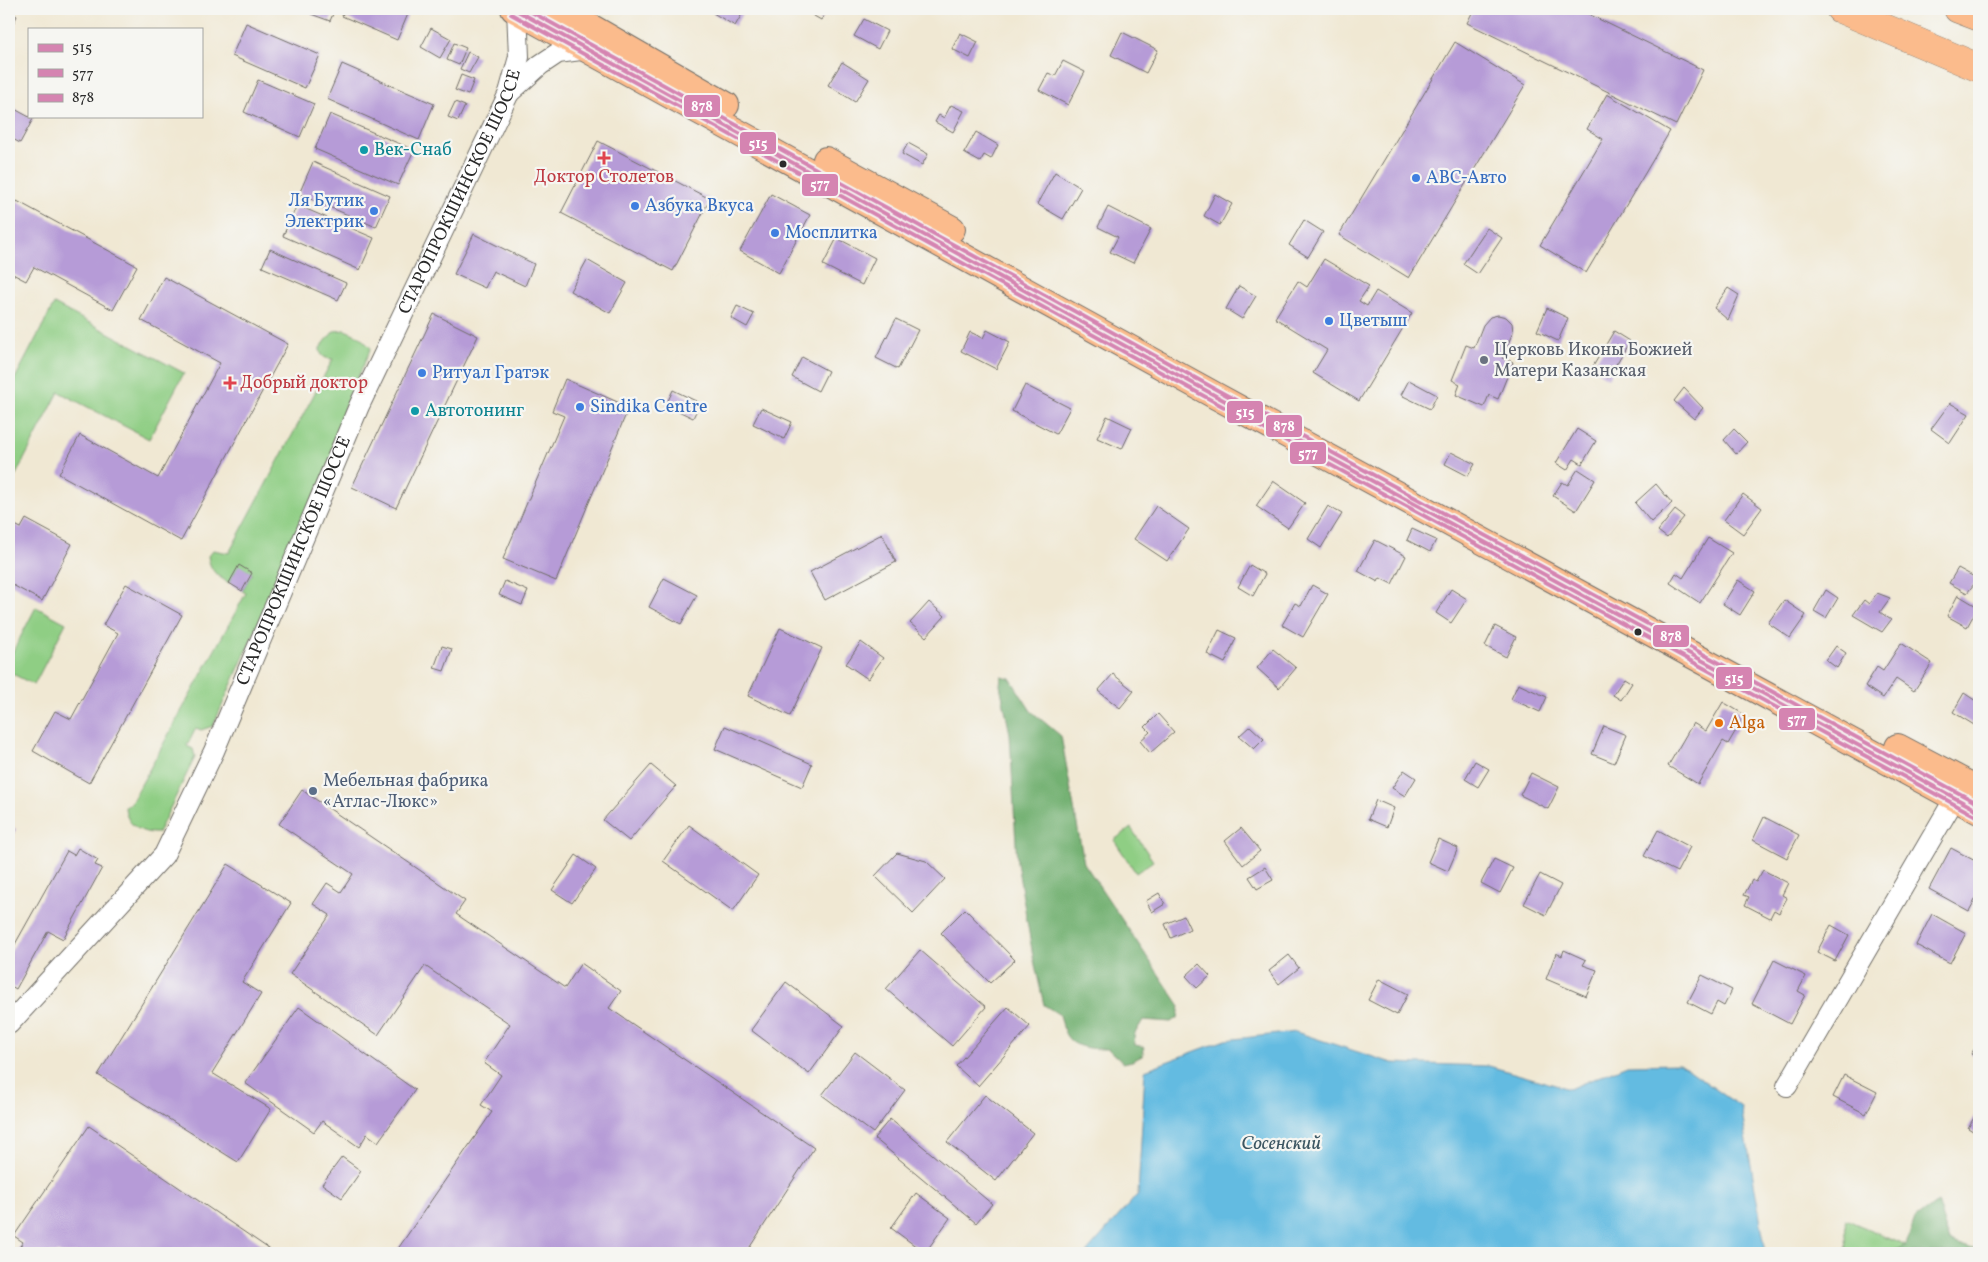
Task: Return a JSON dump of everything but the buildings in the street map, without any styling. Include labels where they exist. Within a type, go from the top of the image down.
[{"type":"highway","points":[[1840,9],[1979,68]]},
{"type":"highway","points":[[1958,9],[1979,17]]},
{"type":"main road","points":[[512,9],[588,49],[1225,401],[1967,794]]},
{"type":"main road","points":[[559,9],[715,100],[868,182],[1967,794],[1979,811]]},
{"type":"street","name":"СТАРОПРОКШИНСКОЕ ШОССЕ","points":[[9,1024],[164,855],[214,751],[359,406],[510,93],[519,57],[512,9]]},
{"type":"street","points":[[510,93],[540,65],[558,53],[588,49]]},
{"type":"street","points":[[1788,1086],[1967,794]]},
{"type":"green space","points":[[54,304],[184,373],[149,439],[59,392],[9,488],[9,390]]},
{"type":"green space","points":[[345,330],[359,336],[371,348],[343,411],[346,426],[213,726],[201,730],[196,728],[187,746],[193,749],[195,757],[158,833],[140,830],[128,819],[125,807],[131,803],[246,593],[242,591],[252,573],[239,566],[229,583],[215,573],[210,566],[208,556],[213,550],[229,553],[333,359],[324,356],[320,348],[334,331]]},
{"type":"green space","points":[[36,607],[66,623],[34,685],[9,672],[9,659]]},
{"type":"green space","points":[[1001,676],[1010,678],[1031,711],[1061,736],[1084,863],[1180,1006],[1178,1017],[1171,1022],[1143,1020],[1134,1035],[1135,1045],[1145,1047],[1142,1056],[1132,1061],[1123,1063],[1108,1049],[1079,1046],[1074,1043],[1065,1033],[1060,1015],[1044,1005],[1033,956],[1017,863],[1010,734],[1000,685]]},
{"type":"green space","points":[[1131,828],[1153,861],[1136,873],[1114,840]]},
{"type":"green space","points":[[1937,1202],[1949,1241],[1979,1251],[1979,1253],[1890,1253],[1906,1245],[1915,1219]]},
{"type":"green space","points":[[1845,1219],[1906,1245],[1890,1253],[1847,1253]]},
{"type":"water","name":"Сосенский","points":[[1296,1032],[1392,1063],[1489,1066],[1569,1089],[1627,1065],[1680,1064],[1741,1107],[1766,1253],[1086,1253],[1138,1194],[1145,1070],[1225,1040]]},
{"type":"transit line","name":"515","points":[[514,9],[1216,396],[1979,811]]},
{"type":"transit line","name":"878","points":[[526,9],[1219,391],[1979,804]]},
{"type":"transit line","name":"577","points":[[511,14],[1213,401],[1976,816]]},
{"type":"place","name":"Век-Снаб","points":[[364,150]]},
{"type":"place","name":"Доктор Столетов","points":[[604,158]]},
{"type":"place","name":"АВС-Авто","points":[[1416,178]]},
{"type":"place","name":"Азбука Вкуса","points":[[635,206]]},
{"type":"place","name":"Ля Бутик Электрик","points":[[374,211]]},
{"type":"place","name":"Мосплитка","points":[[775,233]]},
{"type":"place","name":"Цветыш","points":[[1329,321]]},
{"type":"place","name":"Церковь Иконы Божией Матери Казанская","points":[[1484,360]]},
{"type":"place","name":"Ритуал Гратэк","points":[[422,373]]},
{"type":"place","name":"Добрый доктор","points":[[230,383]]},
{"type":"place","name":"Sindika Centre","points":[[580,407]]},
{"type":"place","name":"Автотонинг","points":[[415,411]]},
{"type":"place","name":"Alga","points":[[1719,723]]},
{"type":"place","name":"Мебельная фабрика «Атлас-Люкс»","points":[[313,791]]}]
